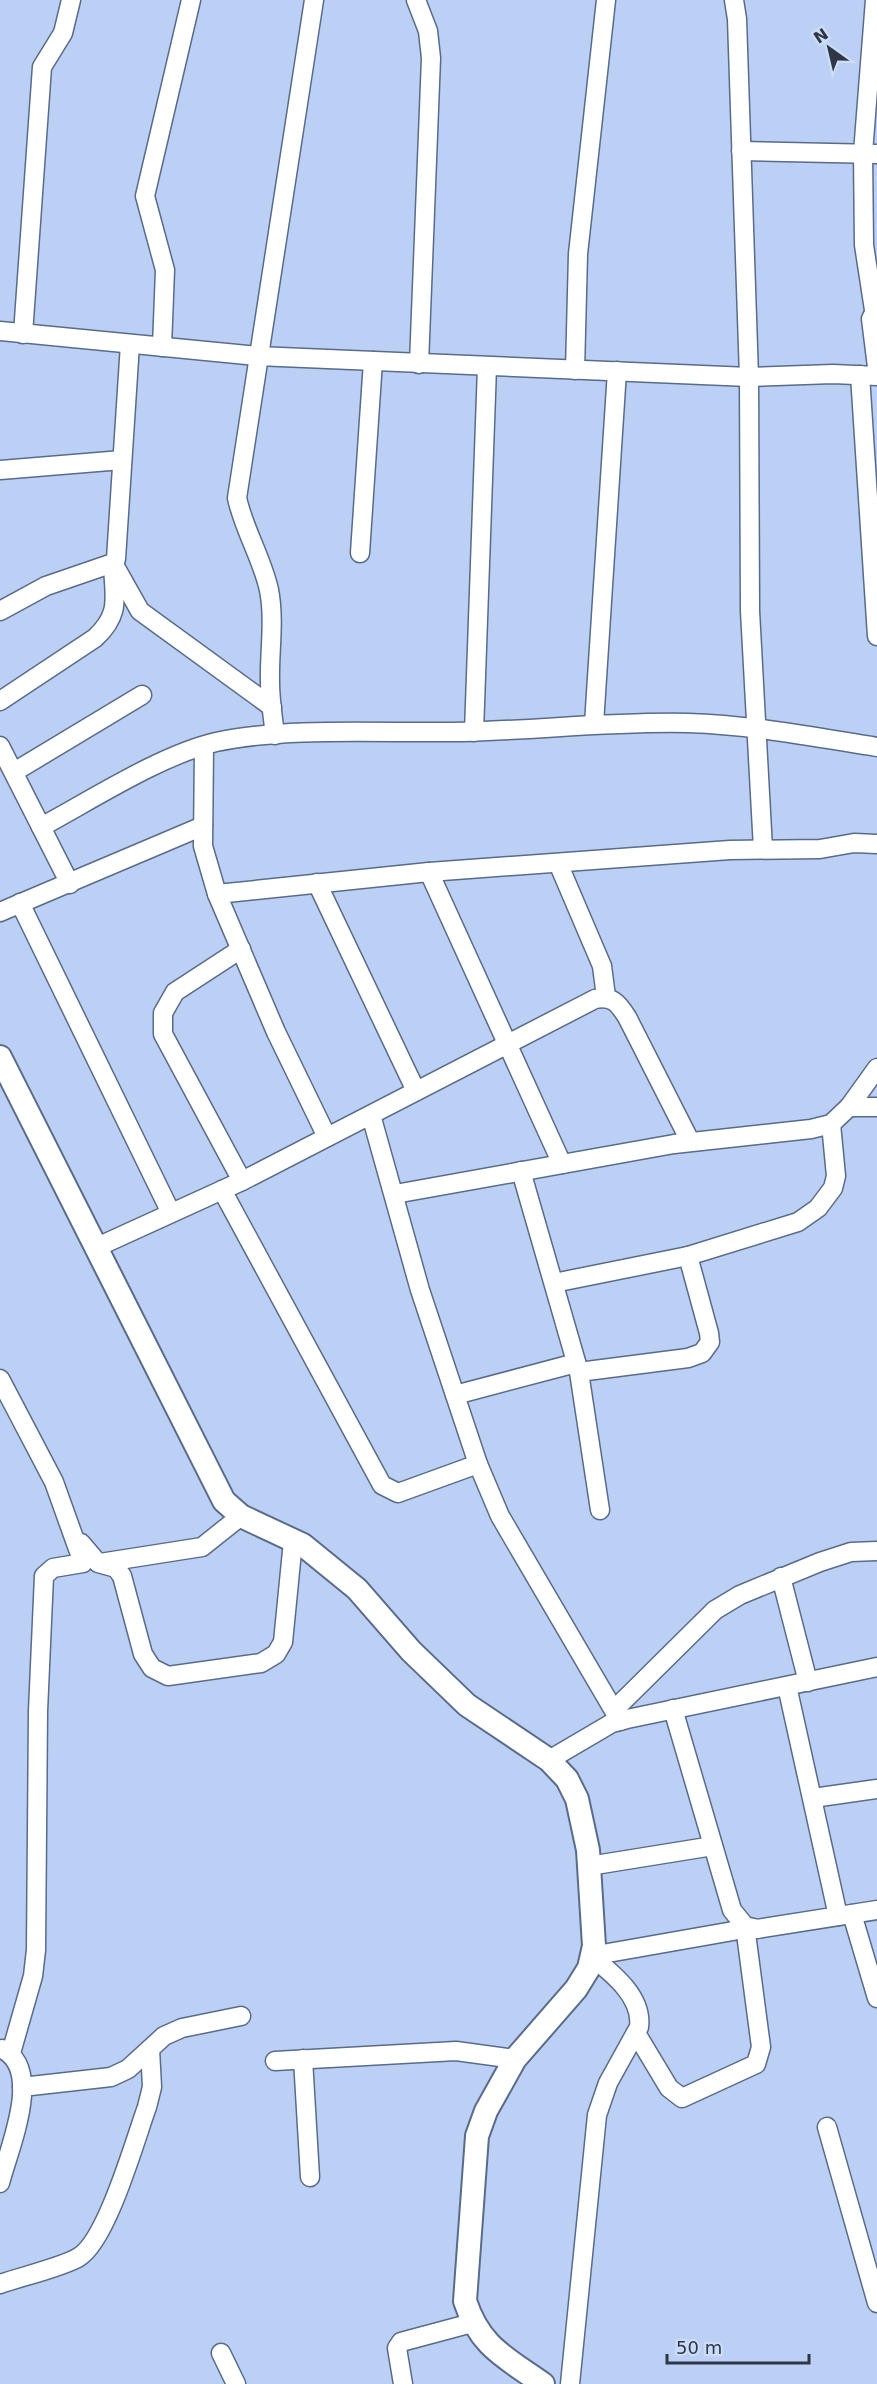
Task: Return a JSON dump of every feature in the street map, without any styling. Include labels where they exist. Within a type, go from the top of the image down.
[{"type":"street","points":[[23,334],[42,67],[63,33],[71,0]]},
{"type":"street","points":[[162,347],[165,270],[145,196],[191,0]]},
{"type":"street","points":[[275,735],[272,707],[269,591],[256,546],[241,516],[237,498],[257,356],[314,0]]},
{"type":"street","points":[[416,0],[428,32],[431,58],[419,364]]},
{"type":"street","points":[[575,370],[578,254],[606,0]]},
{"type":"street","points":[[734,0],[737,19],[749,377],[750,611],[763,849]]},
{"type":"street","points":[[875,0],[870,154],[864,244],[876,308],[871,319],[877,367]]},
{"type":"street","points":[[741,151],[870,154]]},
{"type":"street","points":[[0,331],[257,356],[749,377],[868,375],[877,636]]},
{"type":"street","points":[[0,701],[94,638],[108,626],[115,605],[113,563],[118,551],[130,344]]},
{"type":"street","points":[[360,553],[373,361]]},
{"type":"street","points":[[474,732],[487,367]]},
{"type":"street","points":[[594,724],[617,371]]},
{"type":"street","points":[[0,470],[122,460]]},
{"type":"street","points":[[113,563],[140,611],[272,707]]},
{"type":"street","points":[[0,610],[46,586],[113,563]]},
{"type":"street","points":[[14,772],[142,695]]},
{"type":"street","points":[[41,827],[180,753],[204,746],[275,735],[474,732],[594,724],[688,723],[757,728],[877,747]]},
{"type":"street","points":[[0,746],[70,884]]},
{"type":"street","points":[[204,746],[203,846],[217,894],[276,1032],[327,1137]]},
{"type":"street","points":[[0,912],[203,826]]},
{"type":"street","points":[[217,894],[429,872],[763,849],[820,849],[854,843],[877,844]]},
{"type":"street","points":[[558,863],[602,966],[606,997]]},
{"type":"street","points":[[429,872],[562,1164]]},
{"type":"street","points":[[317,883],[416,1091]]},
{"type":"street","points":[[20,903],[171,1213]]},
{"type":"street","points":[[241,949],[175,992],[163,1013],[164,1034],[242,1181]]},
{"type":"street","points":[[94,1248],[242,1181],[595,999],[606,997],[616,1001],[627,1017],[690,1142]]},
{"type":"street","points":[[0,1057],[94,1248],[137,1326],[214,1486],[224,1501],[241,1516],[303,1545],[357,1589],[411,1651],[467,1705],[549,1760],[567,1779],[577,1799],[588,1850],[594,1946],[589,1968],[576,1989],[515,2059],[486,2111],[477,2136],[465,2301],[472,2323],[487,2344],[543,2384]]},
{"type":"street","points":[[395,1194],[690,1142],[811,1129],[831,1124],[849,1107],[877,1068]]},
{"type":"street","points":[[849,1107],[877,1107]]},
{"type":"street","points":[[371,1114],[420,1290],[478,1464],[500,1516],[617,1715]]},
{"type":"street","points":[[554,1283],[688,1256],[798,1221],[819,1208],[833,1188],[836,1176],[831,1124]]},
{"type":"street","points":[[521,1171],[578,1368],[600,1510]]},
{"type":"street","points":[[222,1190],[382,1485],[398,1493],[478,1464]]},
{"type":"street","points":[[455,1395],[578,1368],[688,1358],[702,1353],[710,1342],[709,1333],[688,1256]]},
{"type":"street","points":[[0,1379],[54,1482],[76,1537],[83,1563],[53,1568],[44,1576],[38,1711],[36,1950],[33,1976],[5,2051],[18,2062],[22,2087],[21,2104],[0,2183]]},
{"type":"street","points":[[98,1563],[202,1547],[241,1516]]},
{"type":"street","points":[[76,1537],[98,1563],[116,1568],[122,1576],[143,1654],[152,1668],[168,1676],[261,1663],[276,1654],[283,1642],[293,1541]]},
{"type":"street","points":[[549,1760],[617,1715],[715,1610],[740,1595],[781,1577],[851,1552],[877,1551]]},
{"type":"street","points":[[781,1577],[808,1682]]},
{"type":"street","points":[[617,1715],[673,1709],[877,1667]]},
{"type":"street","points":[[787,1686],[813,1798],[845,1915],[877,1998]]},
{"type":"street","points":[[636,2033],[669,2088],[682,2098],[756,2064],[761,2047],[745,1926],[732,1910],[673,1709]]},
{"type":"street","points":[[813,1798],[877,1789]]},
{"type":"street","points":[[589,1866],[713,1846]]},
{"type":"street","points":[[591,1956],[734,1931],[745,1926],[757,1929],[877,1910]]},
{"type":"street","points":[[570,2384],[597,2115],[608,2083],[636,2033],[640,2018],[629,1993],[620,1980],[591,1956]]},
{"type":"street","points":[[22,2087],[111,2077],[128,2069],[164,2036],[182,2028],[241,2016]]},
{"type":"street","points":[[0,2284],[79,2257],[90,2247],[104,2223],[147,2107],[152,2088],[150,2049]]},
{"type":"street","points":[[275,2061],[456,2051],[515,2059]]},
{"type":"street","points":[[303,2059],[310,2177]]},
{"type":"street","points":[[827,2127],[877,2303]]},
{"type":"street","points":[[403,2384],[397,2348],[401,2342],[472,2323]]},
{"type":"street","points":[[221,2353],[236,2384]]}]
